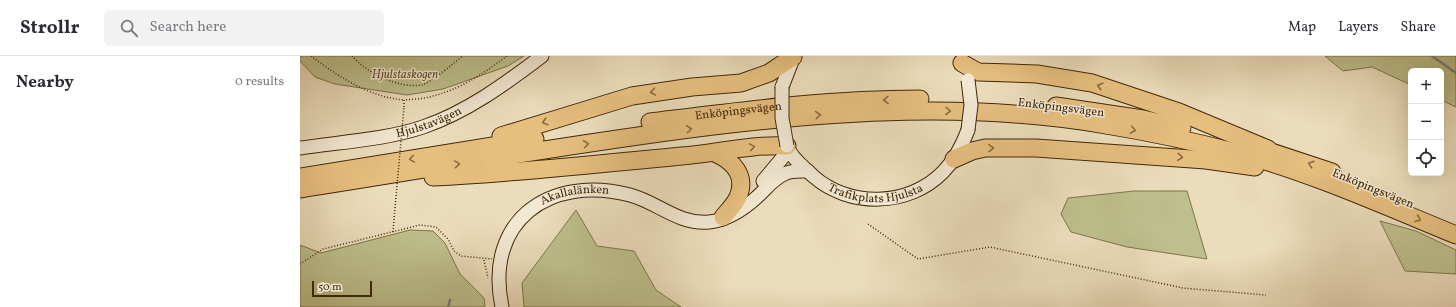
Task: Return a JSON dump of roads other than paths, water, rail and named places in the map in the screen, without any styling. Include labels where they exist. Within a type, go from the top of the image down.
[{"type":"highway","points":[[720,84],[752,73],[771,62],[776,56]]},
{"type":"highway","points":[[451,153],[632,96],[755,80],[769,73],[794,56]]},
{"type":"highway","points":[[960,59],[978,72],[1037,74],[1092,83],[1179,112],[1283,155]]},
{"type":"highway","name":"Enköpingsvägen","points":[[650,128],[787,105],[839,101],[964,99],[1039,104],[1143,119],[1283,155],[1353,180],[1456,222]]},
{"type":"highway","name":"Enköpingsvägen","points":[[650,128],[820,115],[911,110],[1004,113],[1106,125],[1170,137],[1236,152],[1328,182],[1456,235]]},
{"type":"highway","points":[[300,177],[451,153],[650,128]]},
{"type":"highway","points":[[300,189],[650,128]]},
{"type":"highway","points":[[350,181],[466,176],[715,153],[764,145],[788,148]]},
{"type":"highway","points":[[954,159],[972,151],[998,147],[1119,153],[1206,160],[1328,182]]},
{"type":"highway","points":[[715,153],[727,158],[734,165],[739,175],[741,187],[738,198],[724,218]]},
{"type":"main road","name":"Hjulstavägen","points":[[300,148],[394,134],[434,123],[486,96],[542,56]]},
{"type":"main road","points":[[724,218],[754,191],[788,148],[782,118],[782,87],[794,56]]},
{"type":"main road","name":"Trafikplats Hjulsta","points":[[788,148],[817,179],[838,192],[865,199],[882,200],[909,194],[929,184],[943,172],[954,159],[968,130],[972,105],[968,80],[960,59]]},
{"type":"main road","name":"Akallalänken","points":[[502,307],[498,284],[498,271],[505,243],[520,219],[547,199],[573,191],[601,190],[644,199],[680,218],[696,222],[710,222],[724,218],[741,210],[775,179],[785,173],[808,171]]},
{"type":"waterway","points":[[1432,56],[1456,73]]},
{"type":"waterway","points":[[448,307],[450,300]]},
{"type":"park label","name":"Hjulstaskogen","points":[[405,75]]}]
